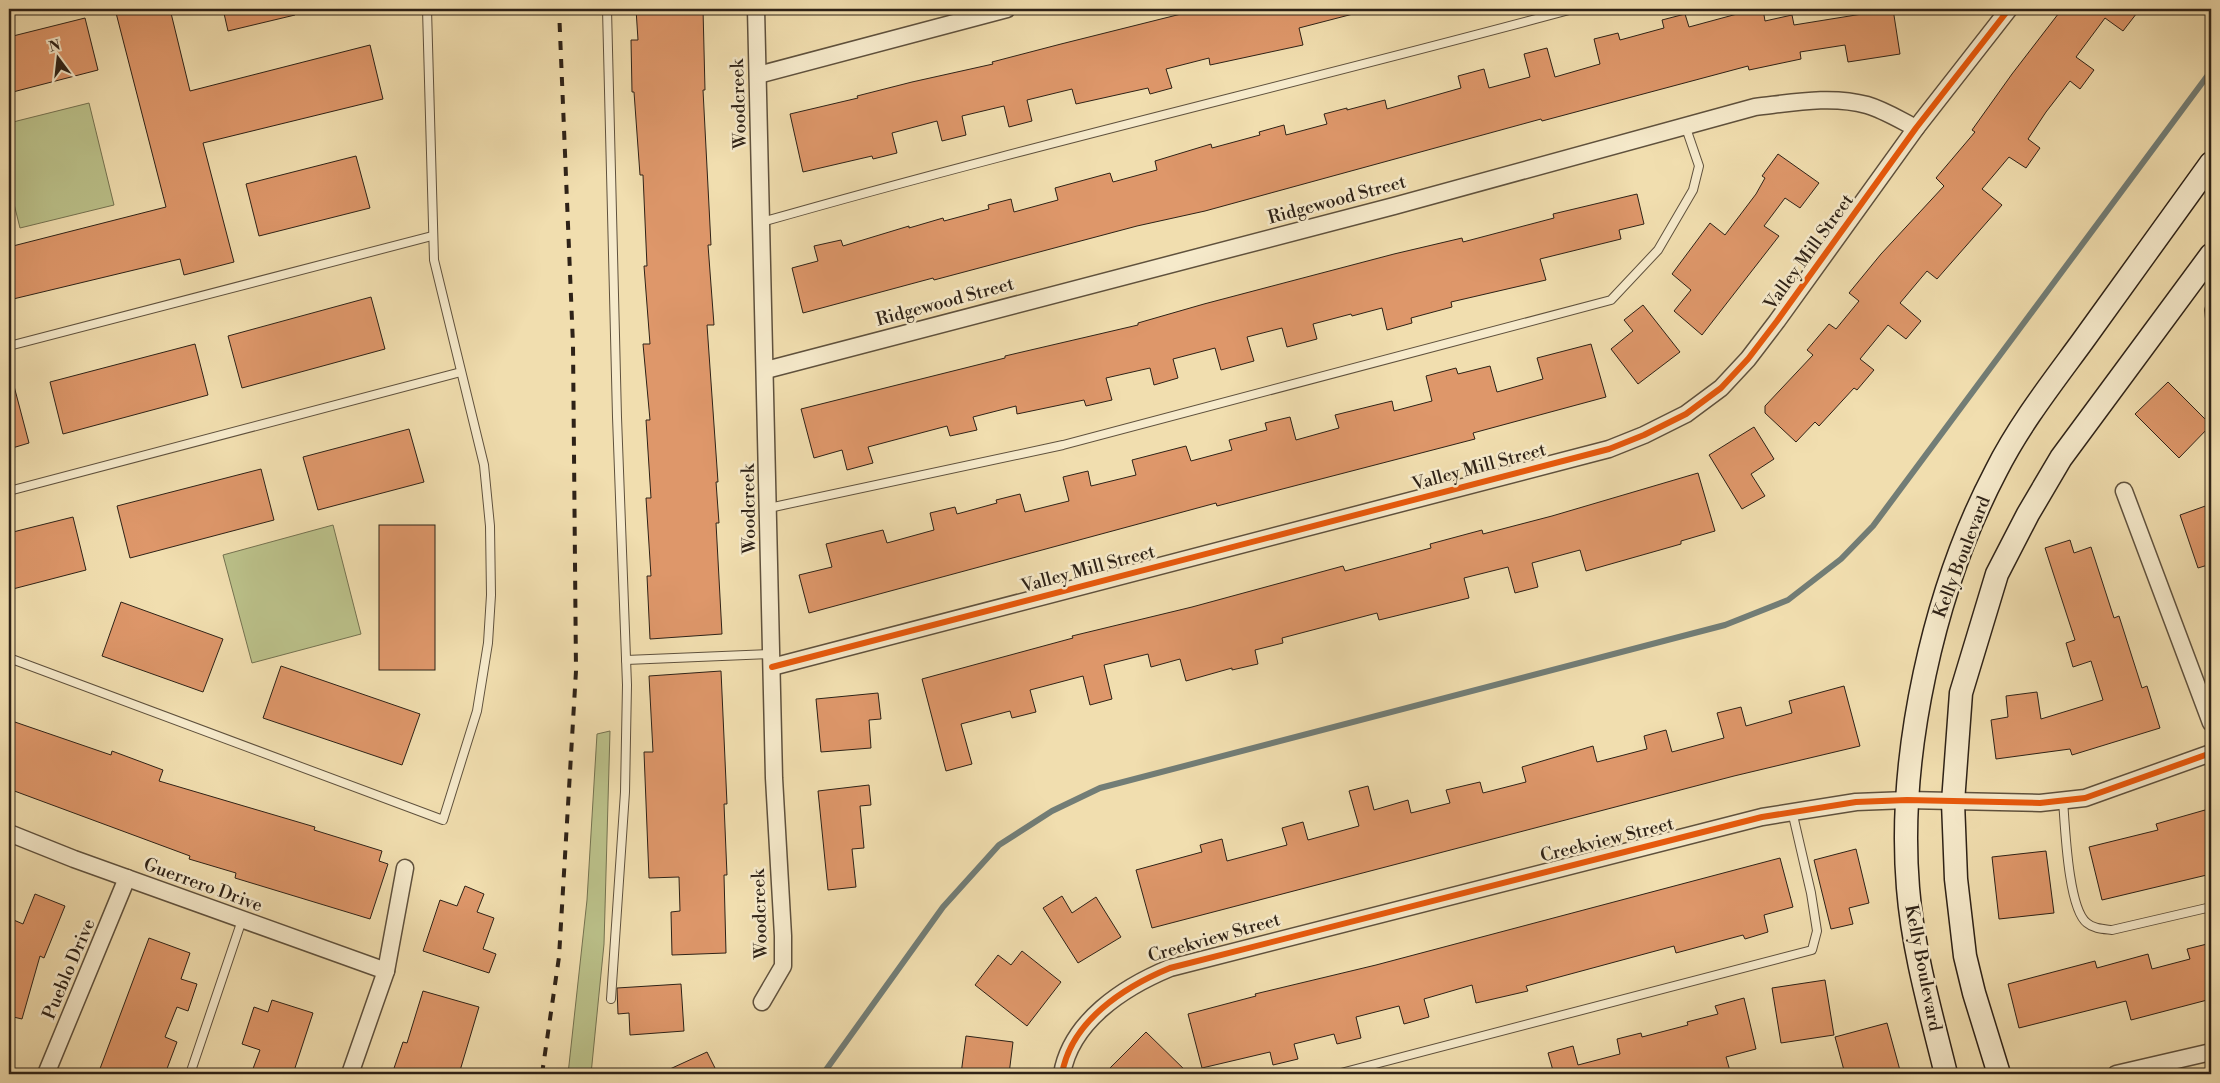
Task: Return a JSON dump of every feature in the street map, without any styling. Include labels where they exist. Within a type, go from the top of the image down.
[{"type":"main road","name":"Kelly Boulevard","points":[[1946,1074],[1920,964],[1908,888],[1908,800],[1915,729],[1942,600],[1996,471],[2039,401],[2211,163]]},
{"type":"main road","points":[[1999,1074],[1974,993],[1965,956],[1956,879],[1952,802],[1962,693],[1997,574],[2060,458],[2211,255]]},
{"type":"street","name":"Woodcreek","points":[[756,9],[772,660],[783,966],[762,1002]]},
{"type":"street","points":[[758,74],[1007,9]]},
{"type":"street","name":"Valley Mill Street","points":[[772,660],[1609,449],[1644,435],[1686,414],[1721,388],[1748,359],[1916,128],[2009,9]]},
{"type":"street","name":"Ridgewood Street","points":[[766,370],[1686,128],[1755,107],[1808,101],[1848,101],[1868,105],[1916,128]]},
{"type":"street","points":[[2124,492],[2211,723]]},
{"type":"street","name":"Creekview Street","points":[[1062,1074],[1064,1062],[1075,1037],[1096,1015],[1126,989],[1170,968],[1762,817],[1856,802],[1908,800],[2040,803],[2085,798],[2211,753]]},
{"type":"street","name":"Guerrero Drive","points":[[9,833],[127,878],[386,971]]},
{"type":"street","points":[[350,1074],[386,971],[405,868]]},
{"type":"street","name":"Pueblo Drive","points":[[46,1074],[127,878]]},
{"type":"street","points":[[2116,1074],[2211,1052]]},
{"type":"lane","points":[[9,658],[443,820],[478,711],[488,643],[491,595],[490,526],[484,464],[434,260],[427,9]]},
{"type":"lane","points":[[607,9],[617,417],[626,660],[625,792],[611,998]]},
{"type":"lane","points":[[762,222],[962,167],[1383,60],[1573,9]]},
{"type":"lane","points":[[769,508],[1062,445],[1611,300],[1658,250],[1692,190],[1699,166],[1686,128]]},
{"type":"lane","points":[[9,346],[432,236]]},
{"type":"lane","points":[[2211,304],[2209,310],[2211,327]]},
{"type":"lane","points":[[9,491],[461,372]]},
{"type":"lane","points":[[626,660],[772,660]]},
{"type":"lane","points":[[2063,800],[2072,888],[2078,910],[2085,923],[2096,929],[2112,930],[2211,908]]},
{"type":"lane","points":[[1337,1074],[1812,950],[1817,931],[1811,892],[1792,811]]},
{"type":"lane","points":[[190,1074],[242,920]]},
{"type":"green space","points":[[89,103],[114,205],[20,228],[9,184],[9,123]]},
{"type":"green space","points":[[333,525],[361,634],[252,663],[223,555]]},
{"type":"green space","points":[[610,731],[604,944],[591,1074],[568,1074],[587,900],[597,734]]},
{"type":"building","points":[[115,9],[170,9],[190,91],[370,45],[383,99],[203,143],[234,262],[184,275],[180,259],[9,300],[9,247],[166,207]]},
{"type":"building","points":[[223,9],[294,9],[295,15],[228,31]]},
{"type":"building","points":[[636,9],[703,9],[705,90],[703,90],[711,245],[708,245],[714,325],[707,325],[718,482],[716,482],[719,523],[716,523],[722,634],[650,639],[647,576],[651,576],[646,498],[651,498],[646,420],[650,420],[643,344],[650,344],[644,266],[647,266],[643,175],[640,175],[634,92],[632,92],[631,40],[638,40]]},
{"type":"building","points":[[1201,9],[1352,9],[1353,14],[1299,28],[1303,45],[1210,65],[1209,58],[1166,69],[1172,88],[1150,94],[1148,88],[1076,104],[1072,89],[1027,100],[1032,121],[1009,127],[1004,106],[962,116],[966,135],[942,141],[937,121],[892,133],[897,153],[873,159],[872,156],[803,172],[790,114],[858,98],[857,96],[912,82],[993,64],[992,62]]},
{"type":"building","points":[[1736,9],[1763,9],[1765,21],[1792,15],[1794,25],[1893,9],[1900,54],[1848,62],[1845,45],[1800,52],[1801,59],[1749,70],[1748,66],[1542,121],[1541,119],[1205,211],[1137,226],[803,313],[792,268],[818,261],[814,246],[841,240],[843,246],[909,226],[909,228],[943,218],[944,221],[989,209],[988,205],[1011,199],[1014,212],[1058,200],[1055,188],[1110,173],[1113,182],[1157,170],[1155,161],[1211,144],[1212,148],[1260,135],[1259,132],[1284,125],[1286,135],[1327,124],[1324,114],[1385,100],[1387,109],[1461,88],[1458,76],[1484,69],[1489,88],[1530,77],[1524,54],[1547,48],[1555,77],[1600,64],[1594,39],[1618,33],[1620,40],[1664,28],[1662,20],[1685,14],[1689,27],[1737,14]]},
{"type":"building","points":[[2062,9],[2140,9],[2123,31],[2105,18],[2076,57],[2094,70],[2080,89],[2070,81],[2046,112],[2028,139],[2040,148],[2026,168],[2009,157],[1982,189],[2002,205],[1937,279],[1927,271],[1900,303],[1921,321],[1906,339],[1888,325],[1860,359],[1874,370],[1857,390],[1854,388],[1819,426],[1815,422],[1796,442],[1765,413],[1765,406],[1813,355],[1807,350],[1829,324],[1836,329],[1859,301],[1849,293],[1881,254],[1944,186],[1936,178],[1975,132],[1972,130]]},
{"type":"building","points":[[85,18],[98,70],[9,93],[9,37]]},
{"type":"building","points":[[1778,154],[1819,183],[1800,208],[1785,198],[1764,226],[1779,236],[1702,335],[1674,311],[1691,290],[1672,274],[1710,223],[1725,235],[1756,194],[1765,178],[1762,176]]},
{"type":"building","points":[[356,156],[370,208],[259,236],[246,184]]},
{"type":"building","points":[[1637,194],[1644,224],[1619,230],[1621,239],[1540,259],[1546,280],[1451,302],[1452,307],[1411,318],[1412,323],[1387,330],[1382,308],[1313,324],[1317,339],[1287,347],[1282,328],[1247,337],[1254,361],[1221,370],[1215,348],[1173,359],[1178,378],[1154,385],[1150,368],[1106,378],[1112,400],[1086,406],[1084,400],[1017,414],[1016,406],[973,417],[977,430],[950,436],[947,426],[868,447],[873,463],[847,470],[842,450],[814,458],[801,409],[1005,358],[1005,356],[1138,325],[1138,323],[1204,304],[1394,254],[1462,238],[1463,242],[1554,218],[1553,214]]},
{"type":"building","points":[[371,297],[385,349],[242,388],[228,336]]},
{"type":"building","points":[[1643,305],[1680,352],[1638,384],[1611,349],[1633,331],[1624,320]]},
{"type":"building","points":[[195,344],[208,395],[63,434],[50,382]]},
{"type":"building","points":[[1591,344],[1606,397],[1473,433],[1475,439],[1217,506],[1216,503],[809,613],[799,575],[832,567],[826,544],[883,530],[887,543],[934,530],[930,513],[955,507],[957,514],[997,503],[996,500],[1020,494],[1025,512],[1069,501],[1063,477],[1088,471],[1091,486],[1136,475],[1132,460],[1186,446],[1191,461],[1232,450],[1229,440],[1267,430],[1265,423],[1290,417],[1296,440],[1339,428],[1335,415],[1392,401],[1394,411],[1432,401],[1426,376],[1456,368],[1458,374],[1490,366],[1497,392],[1543,379],[1537,358]]},
{"type":"building","points":[[2168,382],[2211,425],[2179,458],[2135,414]]},
{"type":"building","points":[[14,386],[29,443],[9,449],[9,387]]},
{"type":"building","points":[[1754,427],[1774,459],[1751,474],[1765,496],[1742,509],[1709,455]]},
{"type":"building","points":[[409,429],[424,482],[318,510],[303,457]]},
{"type":"building","points":[[261,469],[274,520],[130,558],[117,506]]},
{"type":"building","points":[[1698,473],[1715,531],[1681,541],[1681,544],[1586,571],[1580,550],[1532,563],[1538,587],[1515,593],[1508,567],[1464,578],[1469,598],[1379,620],[1377,613],[1282,638],[1283,643],[1255,650],[1258,664],[1232,670],[1232,668],[1186,681],[1180,659],[1151,667],[1148,654],[1104,665],[1112,699],[1090,705],[1083,676],[1030,690],[1036,712],[1012,718],[1010,711],[961,724],[972,764],[946,771],[922,679],[1073,638],[1072,636],[1192,607],[1343,566],[1345,571],[1431,548],[1430,544],[1482,530],[1483,534],[1552,516]]},
{"type":"building","points":[[2211,504],[2211,564],[2198,568],[2180,515]]},
{"type":"building","points":[[73,517],[86,570],[9,590],[9,533]]},
{"type":"building","points":[[379,525],[435,525],[435,670],[379,670]]},
{"type":"building","points":[[2070,540],[2074,553],[2091,547],[2114,618],[2119,616],[2142,688],[2147,686],[2160,728],[2072,755],[2070,749],[1996,759],[1991,720],[2008,717],[2006,696],[2037,692],[2041,719],[2103,700],[2091,661],[2073,667],[2066,643],[2075,640],[2045,548]]},
{"type":"building","points":[[121,602],[223,639],[203,692],[102,656]]},
{"type":"building","points":[[281,666],[420,714],[402,765],[263,718]]},
{"type":"building","points":[[721,671],[727,804],[724,804],[727,875],[724,875],[726,953],[672,955],[671,912],[680,911],[679,877],[649,878],[644,752],[653,752],[649,676]]},
{"type":"building","points":[[1844,686],[1860,746],[1734,776],[1152,928],[1136,870],[1202,852],[1200,845],[1222,839],[1227,861],[1287,845],[1282,828],[1303,822],[1308,840],[1359,826],[1349,791],[1368,786],[1374,810],[1408,800],[1411,813],[1450,803],[1446,790],[1480,782],[1483,793],[1526,782],[1522,767],[1593,746],[1597,762],[1647,749],[1644,736],[1666,730],[1672,752],[1724,738],[1717,713],[1741,707],[1746,726],[1792,713],[1789,701]]},
{"type":"building","points":[[878,693],[881,719],[869,720],[871,748],[821,752],[816,699]]},
{"type":"building","points":[[9,720],[111,755],[112,751],[163,770],[159,781],[315,827],[314,830],[382,851],[379,861],[388,864],[370,919],[235,878],[236,873],[189,859],[190,856],[9,789]]},
{"type":"building","points":[[869,785],[871,805],[860,806],[864,848],[852,849],[856,887],[828,890],[818,791]]},
{"type":"building","points":[[2205,810],[2211,834],[2211,874],[2102,900],[2089,847],[2158,830],[2156,824]]},
{"type":"building","points":[[1856,849],[1869,903],[1849,908],[1853,924],[1831,929],[1814,860]]},
{"type":"building","points":[[2046,851],[2054,913],[1999,919],[1992,857]]},
{"type":"building","points":[[1780,858],[1793,907],[1764,915],[1768,932],[1745,939],[1743,935],[1676,953],[1674,946],[1526,986],[1528,991],[1476,1003],[1472,985],[1424,999],[1429,1017],[1404,1024],[1399,1006],[1356,1017],[1361,1038],[1337,1044],[1334,1034],[1294,1044],[1298,1059],[1273,1065],[1270,1052],[1202,1068],[1188,1014],[1256,996],[1255,994],[1376,965]]},
{"type":"building","points":[[465,886],[484,894],[477,912],[494,918],[483,949],[496,954],[489,973],[423,951],[440,900],[457,906]]},
{"type":"building","points":[[35,894],[65,906],[44,958],[40,956],[22,1019],[9,1016],[9,918],[23,924]]},
{"type":"building","points":[[1062,896],[1072,913],[1096,897],[1121,937],[1078,963],[1043,908]]},
{"type":"building","points":[[149,938],[190,953],[181,979],[197,984],[188,1011],[177,1007],[165,1037],[177,1042],[165,1074],[98,1074]]},
{"type":"building","points":[[2211,943],[2211,999],[2131,1020],[2126,1001],[2019,1028],[2008,984],[2095,961],[2097,968],[2148,954],[2152,969],[2190,959],[2187,949]]},
{"type":"building","points":[[1022,951],[1061,982],[1027,1026],[975,985],[998,955],[1011,965]]},
{"type":"building","points":[[1825,980],[1834,1035],[1781,1043],[1772,988]]},
{"type":"building","points":[[681,984],[684,1031],[630,1035],[629,1013],[618,1014],[617,988]]},
{"type":"building","points":[[423,991],[479,1007],[459,1074],[392,1074],[403,1042],[407,1043]]},
{"type":"building","points":[[1744,998],[1756,1049],[1726,1057],[1730,1071],[1716,1074],[1554,1074],[1548,1053],[1573,1046],[1578,1065],[1620,1054],[1617,1039],[1641,1033],[1642,1037],[1688,1025],[1687,1022],[1718,1014],[1715,1006]]},
{"type":"building","points":[[272,1000],[313,1013],[293,1074],[251,1074],[260,1050],[242,1044],[254,1007],[268,1012]]},
{"type":"building","points":[[1887,1023],[1901,1074],[1845,1074],[1835,1037]]},
{"type":"building","points":[[1146,1032],[1189,1074],[1104,1074]]},
{"type":"building","points":[[966,1036],[1013,1042],[1009,1074],[961,1074]]},
{"type":"building","points":[[707,1052],[718,1074],[659,1074]]},
{"type":"waterway","points":[[823,1074],[943,907],[999,845],[1052,811],[1100,788],[1725,625],[1788,600],[1841,559],[1873,526],[2211,71]]},
{"type":"railway","points":[[542,1074],[559,957],[576,671],[573,345],[559,9]]},
{"type":"cycle path","points":[[772,667],[1609,449],[1644,435],[1686,414],[1721,388],[1748,359],[1916,128],[2009,9]]},
{"type":"cycle path","points":[[1062,1074],[1067,1055],[1076,1038],[1102,1008],[1135,985],[1170,968],[1762,817],[1856,802],[1907,800],[2040,803],[2085,798],[2211,753]]}]
